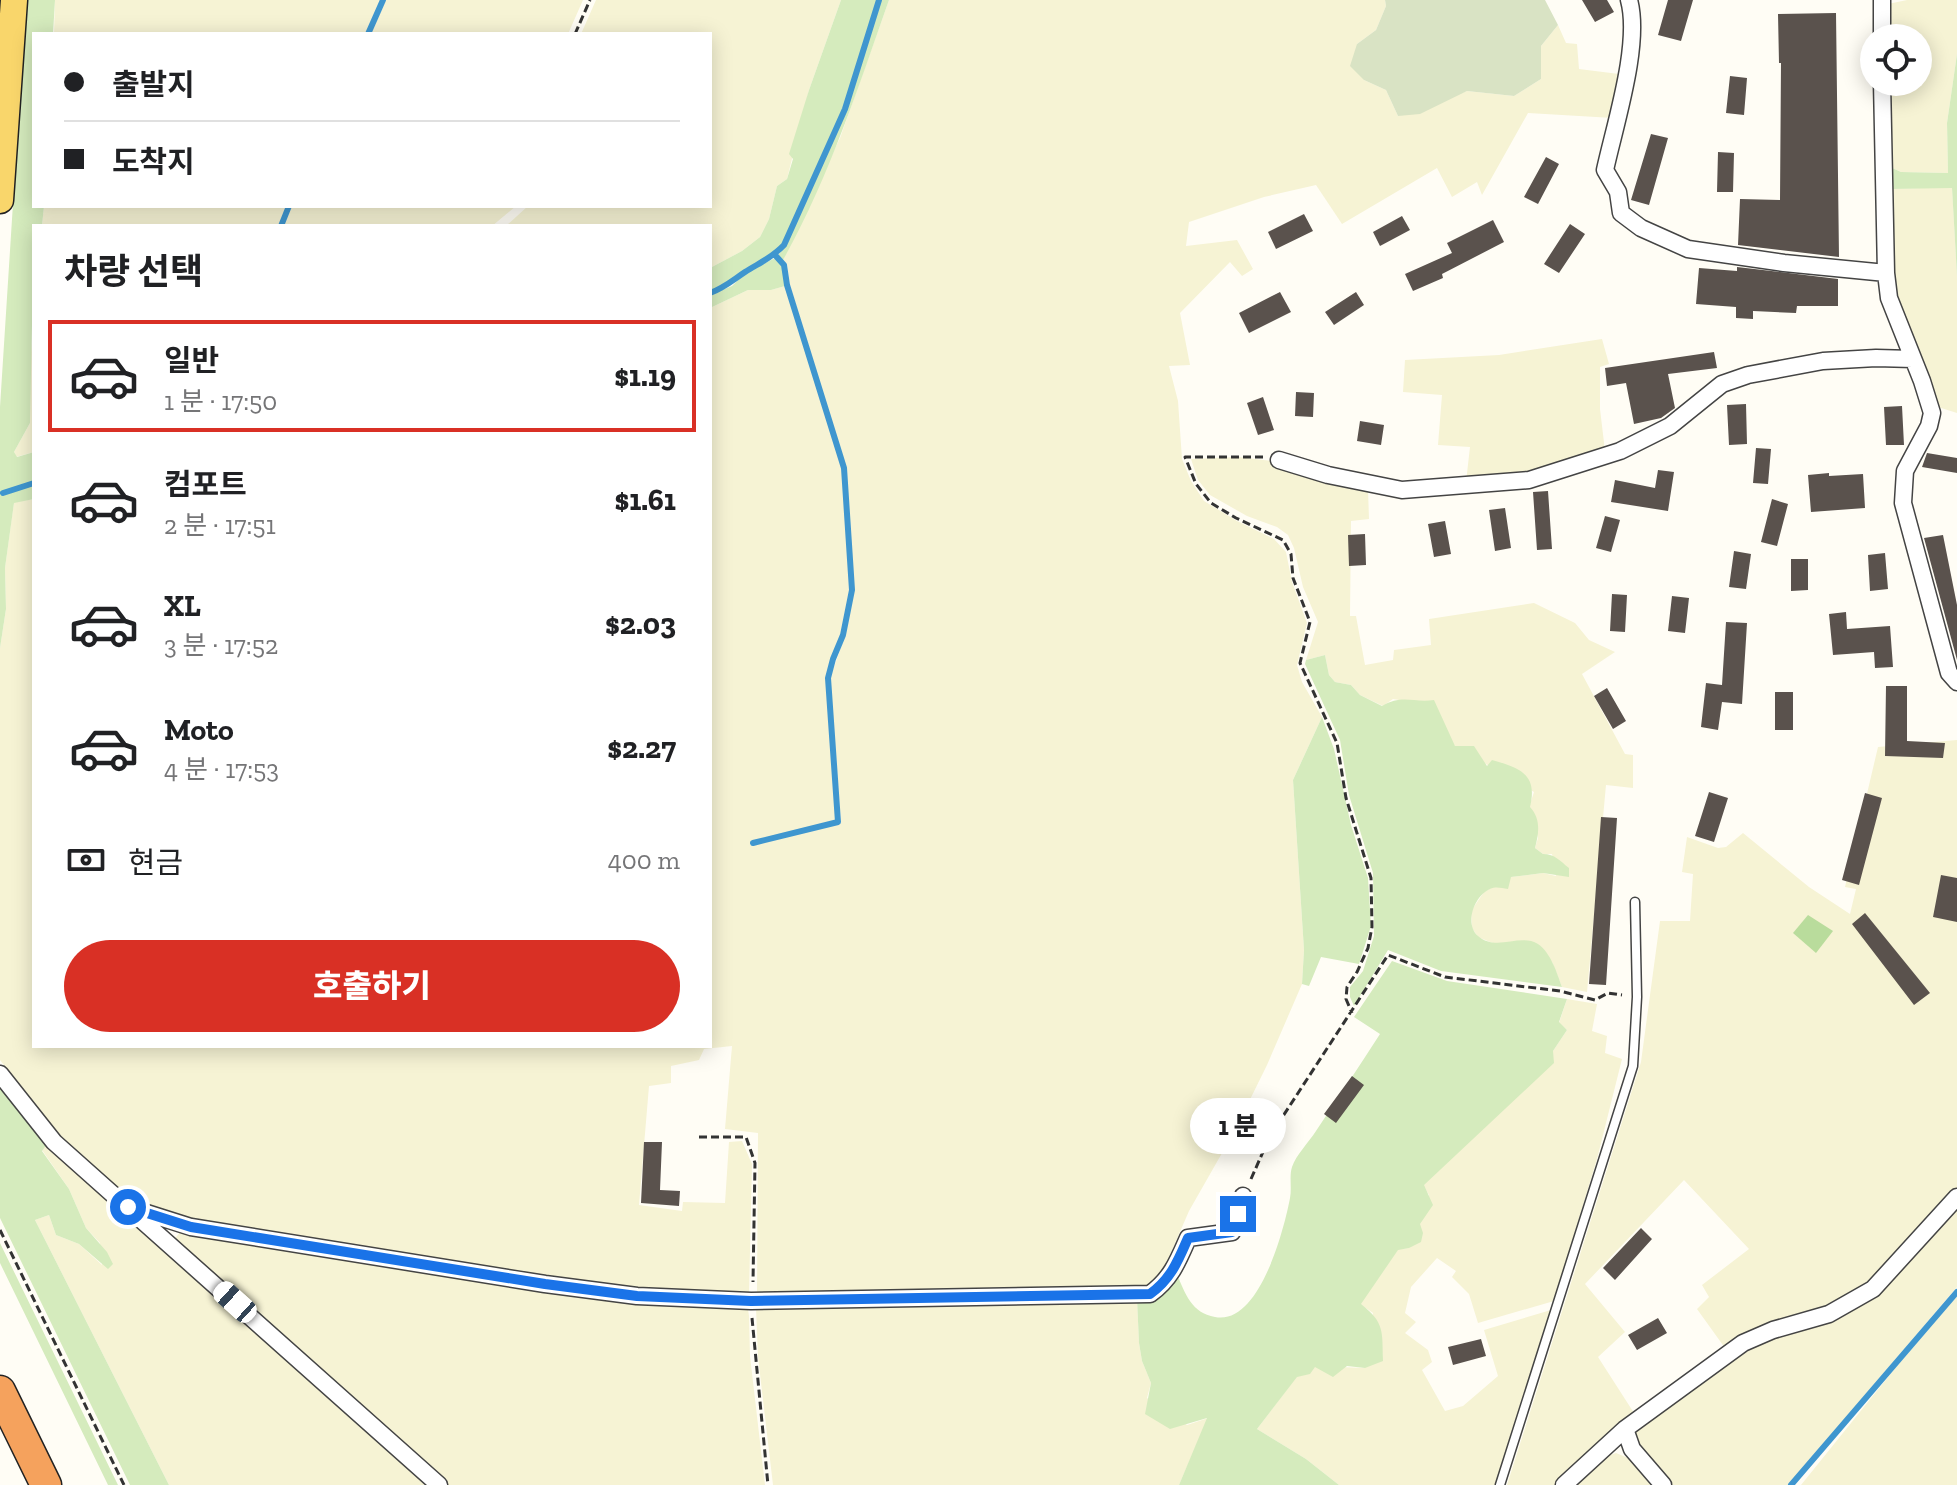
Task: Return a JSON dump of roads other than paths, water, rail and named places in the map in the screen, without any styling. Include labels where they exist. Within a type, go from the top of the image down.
[{"type":"highway","points":[[0,1391],[46,1485]]},
{"type":"main road","points":[[0,200],[14,0]]},
{"type":"street","points":[[1629,0],[1632,12],[1630,53],[1605,170],[1618,192],[1621,213],[1641,228],[1688,249],[1886,273]]},
{"type":"street","points":[[1882,0],[1882,24]]},
{"type":"street","points":[[1882,96],[1889,298],[1932,413],[1929,426],[1905,471],[1903,503],[1949,673],[1957,682]]},
{"type":"street","points":[[1279,460],[1328,475],[1402,490],[1529,480],[1620,451],[1670,426],[1722,384],[1748,375],[1823,361],[1913,359]]},
{"type":"street","points":[[0,1074],[54,1142],[439,1485]]},
{"type":"street","points":[[128,1207],[191,1227],[545,1284],[637,1296],[751,1301],[1150,1294],[1173,1272],[1188,1238],[1232,1232],[1243,1196]]},
{"type":"street","points":[[1564,1485],[1625,1429],[1743,1343],[1773,1330],[1829,1314],[1873,1289],[1957,1197]]},
{"type":"street","points":[[1625,1429],[1632,1449],[1663,1485]]},
{"type":"lane","points":[[1500,1485],[1633,1066],[1637,997],[1635,902]]},
{"type":"waterway","points":[[369,32],[383,0]]},
{"type":"waterway","points":[[712,292],[784,245],[845,109],[879,0]]},
{"type":"waterway","points":[[282,224],[288,208]]},
{"type":"waterway","points":[[753,843],[838,822],[828,678],[843,635],[852,590],[844,468],[787,285],[784,265],[775,255]]},
{"type":"waterway","points":[[3,493],[32,484]]},
{"type":"waterway","points":[[1791,1485],[1957,1292]]}]
